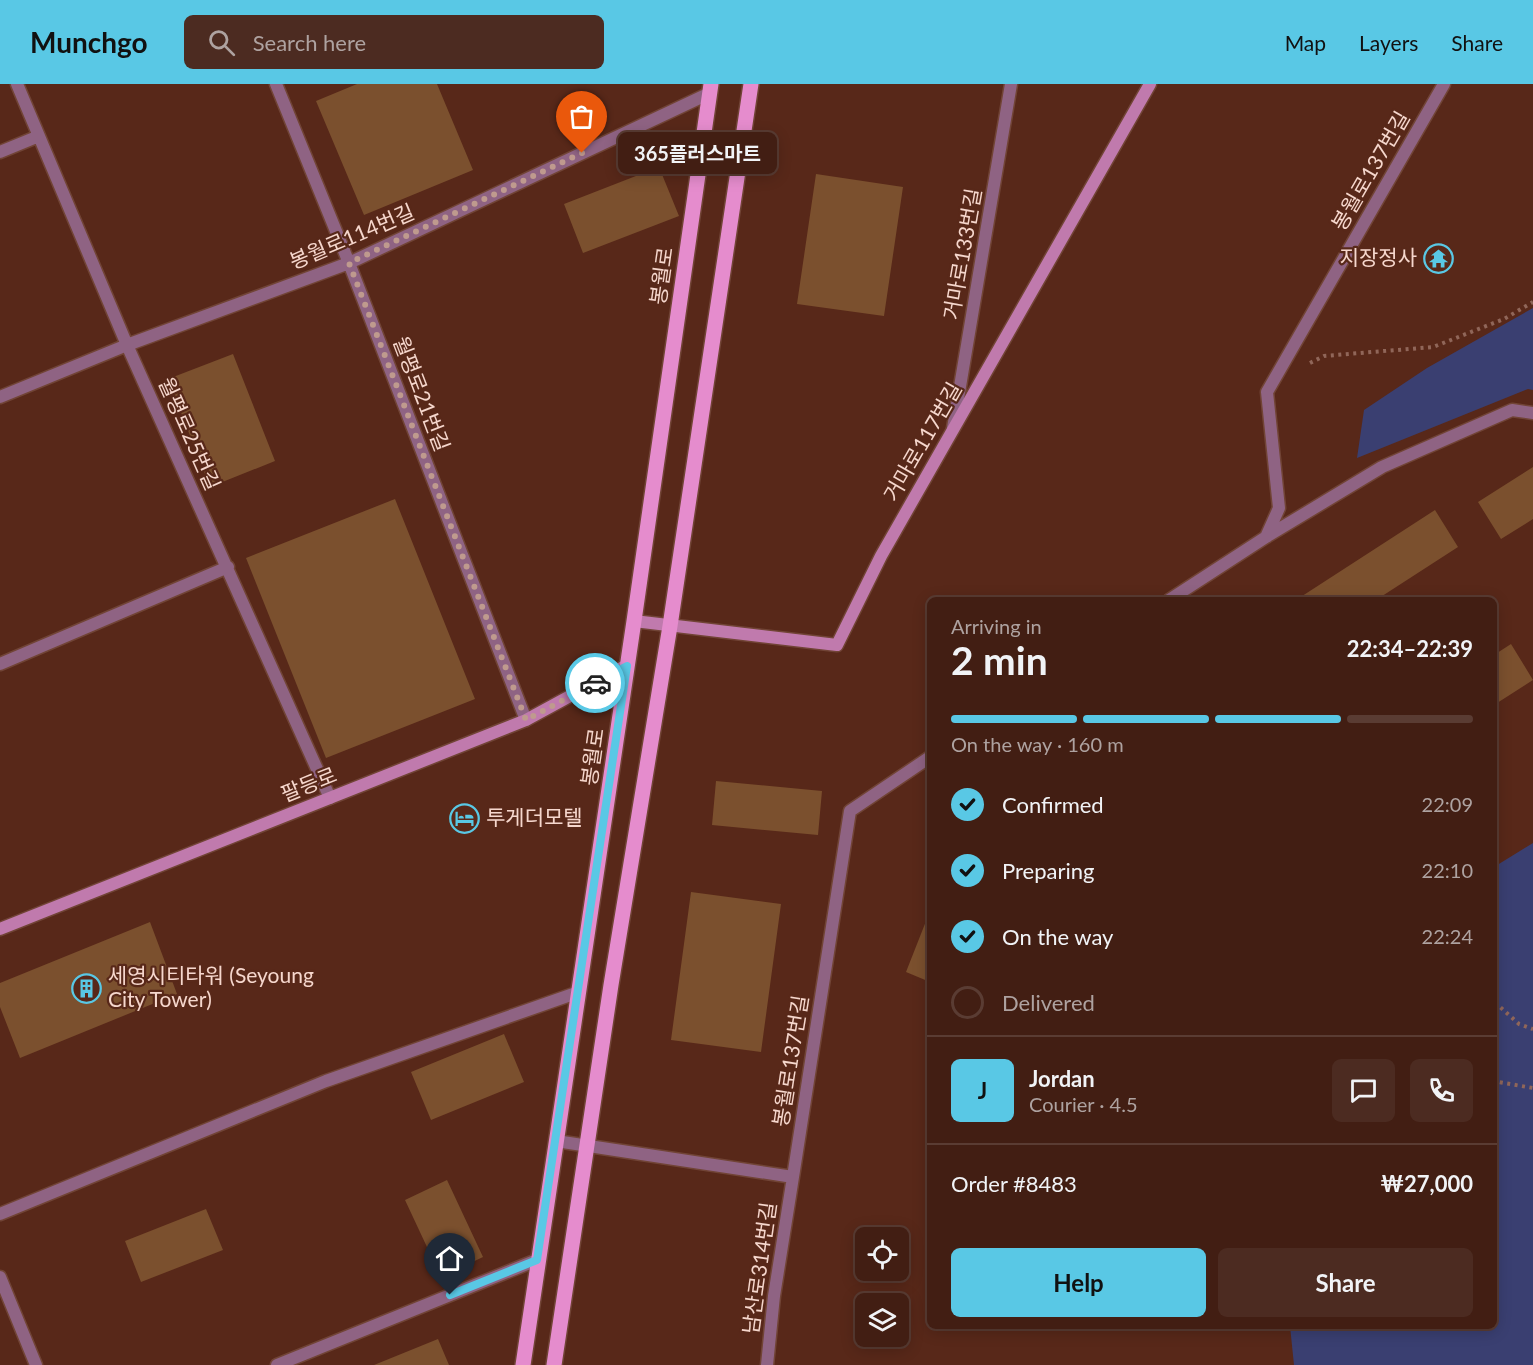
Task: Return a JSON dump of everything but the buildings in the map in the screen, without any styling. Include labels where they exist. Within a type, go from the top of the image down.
[{"type":"main road","points":[[554,1365],[611,986],[670,626],[750,84]]},
{"type":"main road","name":"봉월로","points":[[523,1365],[634,621],[710,88]]},
{"type":"street","name":"월평로25번길","points":[[17,84],[127,345],[330,798]]},
{"type":"street","name":"월평로21번길","points":[[276,84],[349,263],[526,720]]},
{"type":"street","name":"거마로133번길","points":[[953,430],[1011,84]]},
{"type":"street","name":"거마로117번길","points":[[634,621],[837,645],[881,556],[1150,84]]},
{"type":"street","name":"봉월로137번길","points":[[1266,537],[1279,508],[1267,392],[1444,84]]},
{"type":"street","name":"봉월로114번길","points":[[0,397],[127,345],[349,263],[710,88]]},
{"type":"street","points":[[0,152],[39,136]]},
{"type":"street","points":[[1174,597],[1266,537],[1382,467],[1512,410],[1533,413]]},
{"type":"street","points":[[0,664],[228,567]]},
{"type":"street","name":"팔등로","points":[[0,929],[526,720],[627,666]]},
{"type":"street","name":"봉월로137번길","points":[[793,1177],[850,811],[927,759]]},
{"type":"street","points":[[0,1214],[326,1081],[579,992]]},
{"type":"street","points":[[556,1141],[793,1177]]},
{"type":"street","name":"남산로314번길","points":[[767,1365],[774,1296],[793,1177]]},
{"type":"street","points":[[277,1365],[537,1260]]},
{"type":"street","points":[[0,1276],[36,1365]]},
{"type":"path","points":[[1274,379],[1324,356],[1433,347],[1504,319],[1533,302]]},
{"type":"path","points":[[1497,1006],[1519,1024],[1533,1029]]},
{"type":"path","points":[[1497,1081],[1533,1088]]},
{"type":"shaded area","points":[[1533,308],[1533,390],[1528,389],[1357,458],[1364,410],[1427,368]]},
{"type":"shaded area","points":[[1533,843],[1533,1365],[1294,1365],[1290,1329],[1497,1329],[1497,865]]},
{"type":"way so far","points":[[582,153],[349,263],[526,720],[595,683]]},
{"type":"place","name":"365플러스마트","points":[[582,153]]},
{"type":"place","name":"지장정사","points":[[1438,258]]},
{"type":"place","name":"투게더모텔","points":[[465,818]]},
{"type":"place","name":"세영시티타워 (Seyoung City Tower)","points":[[87,988]]},
{"type":"route","points":[[450,1295],[537,1260],[627,666],[595,683]]}]
